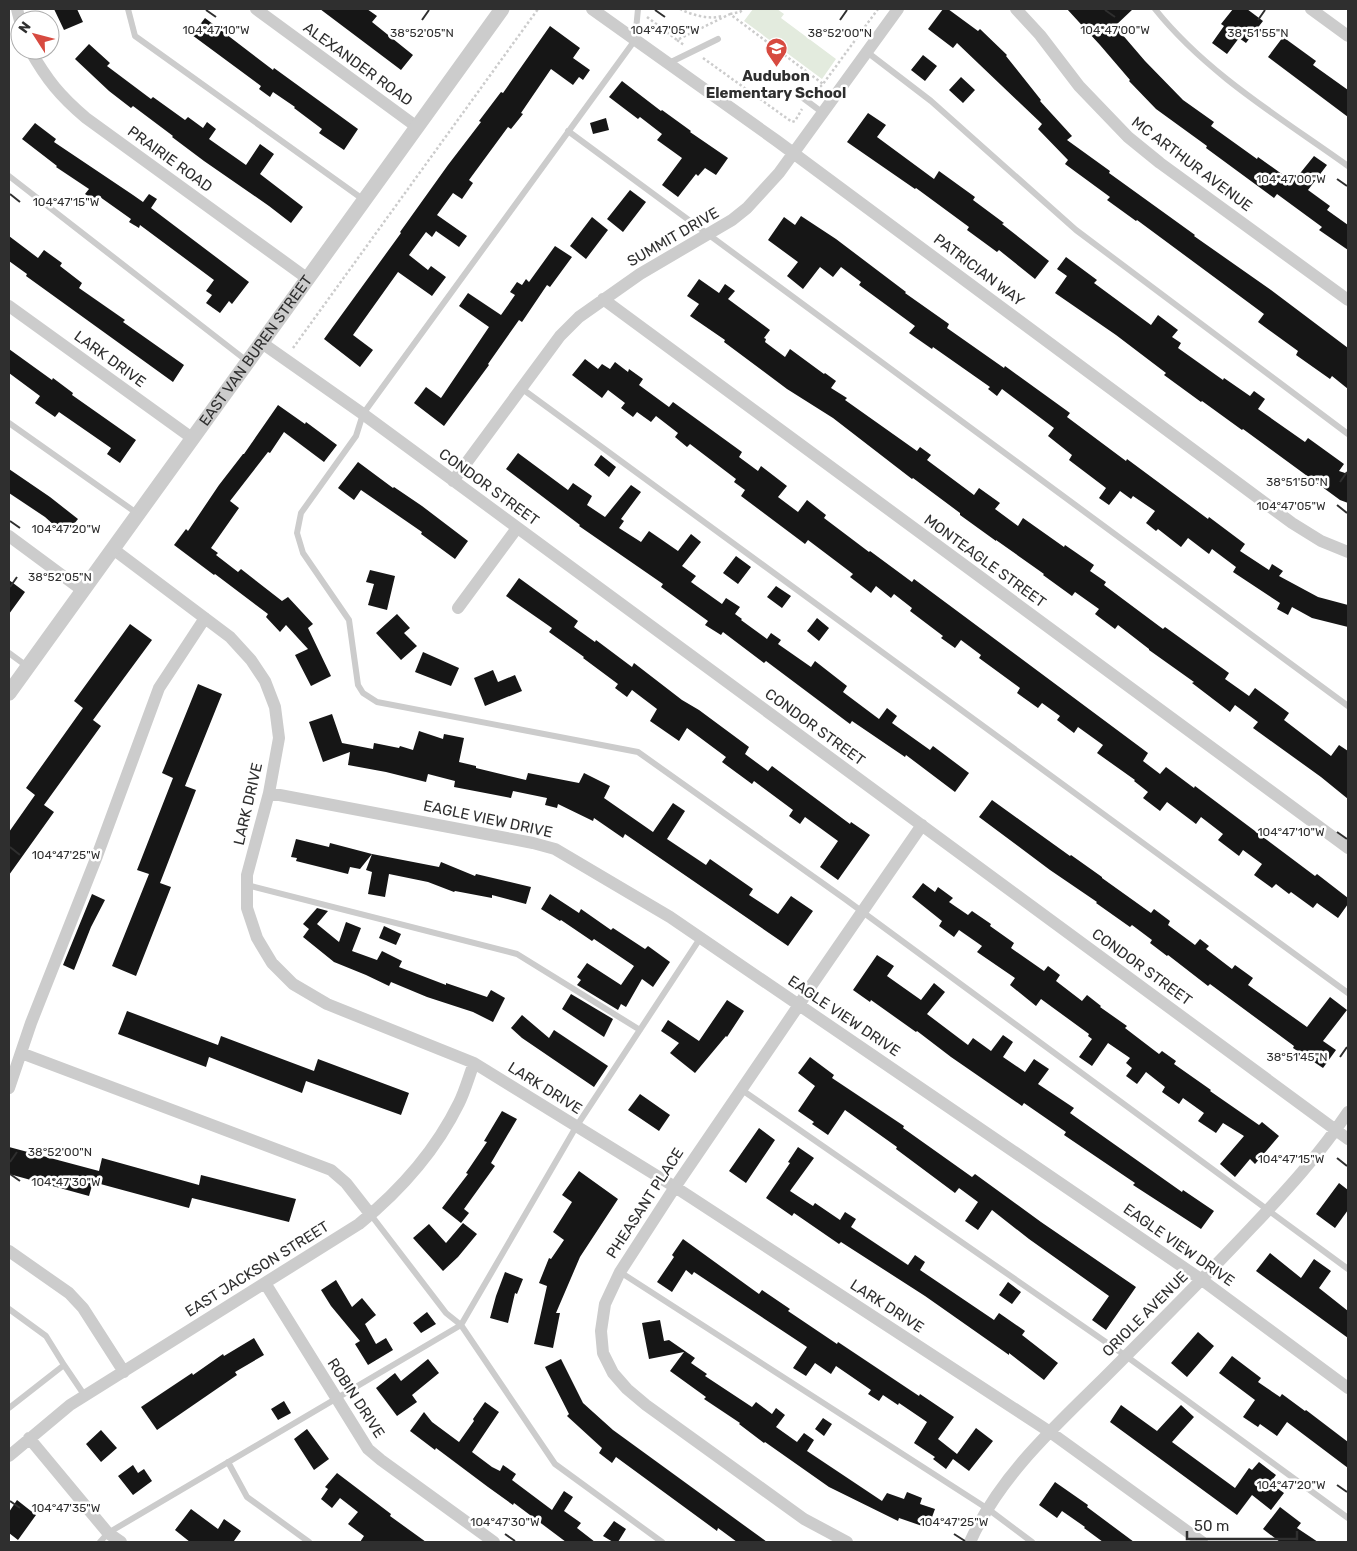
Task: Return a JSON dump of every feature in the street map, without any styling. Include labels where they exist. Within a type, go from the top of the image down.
[{"type":"street","name":"ALEXANDER ROAD","points":[[256,9],[417,126]]},
{"type":"street","name":"EAST VAN BUREN STREET","points":[[9,692],[502,9]]},
{"type":"street","name":"PATRICIAN WAY","points":[[592,9],[793,153],[1292,523],[1321,541],[1348,552]]},
{"type":"street","name":"SUMMIT DRIVE","points":[[453,481],[560,336],[579,317],[640,274],[732,220],[766,189],[898,9]]},
{"type":"street","name":"MC ARTHUR AVENUE","points":[[1016,9],[1040,35],[1079,86],[1128,137],[1153,158],[1348,300]]},
{"type":"street","points":[[1311,9],[1348,36]]},
{"type":"street","name":"PRAIRIE ROAD","points":[[36,60],[62,98],[86,118],[308,278]]},
{"type":"street","name":"MONTEAGLE STREET","points":[[603,299],[1348,848]]},
{"type":"street","name":"LARK DRIVE","points":[[9,306],[192,438]]},
{"type":"street","name":"CONDOR STREET","points":[[262,342],[363,414],[1348,1138]]},
{"type":"street","points":[[458,608],[517,528]]},
{"type":"street","points":[[9,536],[82,590]]},
{"type":"street","name":"LARK DRIVE","points":[[113,549],[230,636],[251,660],[265,682],[275,707],[279,738],[269,793],[247,875],[248,908],[257,938],[272,963],[293,984],[327,1004],[474,1063],[675,1187],[1050,1432],[1202,1542]]},
{"type":"street","points":[[9,1088],[159,688],[205,618]]},
{"type":"street","name":"EAGLE VIEW DRIVE","points":[[269,793],[556,849],[701,937],[799,1006],[1202,1280],[1348,1388]]},
{"type":"street","name":"PHEASANT PLACE","points":[[847,1542],[804,1519],[779,1502],[646,1406],[626,1389],[614,1373],[604,1353],[601,1331],[604,1304],[620,1272],[675,1187],[922,825]]},
{"type":"street","points":[[21,1053],[331,1170],[346,1183],[371,1215]]},
{"type":"street","name":"EAST JACKSON STREET","points":[[9,1456],[70,1405],[371,1215],[394,1195],[441,1137],[460,1102],[474,1063]]},
{"type":"street","name":"ORIOLE AVENUE","points":[[970,1542],[988,1508],[1022,1462],[1202,1280],[1268,1210],[1315,1158],[1348,1112]]},
{"type":"street","points":[[9,1251],[68,1293],[83,1308],[124,1372]]},
{"type":"street","name":"ROBIN DRIVE","points":[[265,1283],[368,1449],[494,1542]]},
{"type":"street","points":[[29,1438],[104,1538],[121,1542]]},
{"type":"lane","points":[[128,9],[135,36],[364,200]]},
{"type":"lane","points":[[638,9],[635,40],[363,414],[356,436],[301,513],[297,533],[303,553],[349,620],[358,685],[363,694],[378,702],[638,752],[862,912],[1348,1269]]},
{"type":"lane","points":[[1156,9],[1206,62],[1252,98],[1348,166]]},
{"type":"lane","points":[[669,63],[718,39]]},
{"type":"lane","points":[[867,52],[931,102],[1076,230],[1348,434]]},
{"type":"lane","points":[[806,100],[823,113]]},
{"type":"lane","points":[[568,131],[1348,706]]},
{"type":"lane","points":[[9,176],[248,362]]},
{"type":"lane","points":[[522,388],[1348,993]]},
{"type":"lane","points":[[9,423],[138,514]]},
{"type":"lane","points":[[9,653],[28,667]]},
{"type":"lane","points":[[247,885],[517,954],[640,1030]]},
{"type":"lane","points":[[104,1538],[228,1462],[461,1325],[576,1127],[701,937]]},
{"type":"lane","points":[[742,1090],[1126,1356],[1348,1518]]},
{"type":"lane","points":[[371,1215],[446,1313],[461,1325],[555,1464],[662,1542]]},
{"type":"lane","points":[[620,1272],[988,1508],[1032,1542]]},
{"type":"lane","points":[[9,1309],[46,1336],[85,1396]]},
{"type":"lane","points":[[9,1408],[64,1365]]},
{"type":"lane","points":[[228,1462],[247,1497],[309,1542]]},
{"type":"path","points":[[285,360],[538,9]]},
{"type":"path","points":[[680,9],[694,15],[717,17],[740,12],[743,9]]},
{"type":"path","points":[[647,10],[646,17],[792,122],[806,100],[823,84],[878,9]]},
{"type":"path","points":[[677,40],[730,14]]},
{"type":"path","points":[[730,14],[823,84]]},
{"type":"shaded area","points":[[753,9],[777,9],[784,14],[781,18],[836,59],[822,79],[744,21]]},
{"type":"building","points":[[77,9],[83,22],[64,30],[60,22],[60,10],[54,10]]},
{"type":"building","points":[[320,9],[367,9],[377,16],[372,22],[413,55],[401,70]]},
{"type":"building","points":[[943,9],[948,9],[978,31],[980,29],[1007,55],[1040,101],[1072,136],[1067,140],[1194,236],[1271,290],[1348,348],[1348,389],[1332,376],[1330,379],[1296,355],[1298,351],[1258,322],[1264,314],[1107,200],[1110,197],[1065,164],[1068,160],[1038,129],[1042,124],[957,43],[953,48],[928,29]]},
{"type":"building","points":[[1067,9],[1133,9],[1115,26],[1145,61],[1183,100],[1214,122],[1211,126],[1293,182],[1314,156],[1327,165],[1308,190],[1330,206],[1327,210],[1348,225],[1348,250],[1319,230],[1322,227],[1277,194],[1274,198],[1156,109],[1129,81],[1100,45]]},
{"type":"building","points":[[1233,9],[1247,9],[1263,21],[1246,43],[1239,38],[1227,54],[1212,43],[1224,26],[1221,24]]},
{"type":"building","points":[[205,18],[273,70],[274,68],[358,129],[344,150],[319,133],[322,129],[295,107],[273,92],[270,97],[259,89],[261,86],[192,35]]},
{"type":"building","points":[[550,26],[580,48],[573,58],[590,70],[583,80],[579,77],[573,85],[551,69],[521,113],[523,114],[511,129],[508,127],[469,180],[473,183],[462,199],[453,193],[437,215],[467,236],[459,247],[436,231],[432,237],[426,232],[409,255],[428,270],[431,266],[446,277],[432,296],[398,272],[353,335],[373,350],[360,367],[324,339],[448,165],[481,122],[479,121],[501,92],[503,93]]},
{"type":"building","points":[[1283,37],[1316,61],[1313,65],[1348,90],[1348,117],[1268,57]]},
{"type":"building","points":[[89,44],[110,63],[107,66],[151,99],[153,97],[185,120],[188,117],[203,128],[207,122],[216,129],[209,139],[246,165],[260,144],[274,154],[260,174],[303,207],[291,223],[204,161],[133,106],[131,108],[109,91],[75,59]]},
{"type":"building","points":[[923,55],[937,66],[925,81],[911,70]]},
{"type":"building","points":[[961,77],[975,90],[963,103],[949,90]]},
{"type":"building","points":[[622,81],[728,158],[716,175],[705,168],[698,176],[696,174],[678,197],[662,185],[682,158],[657,140],[662,134],[609,97]]},
{"type":"building","points":[[868,113],[886,125],[877,137],[934,179],[939,171],[975,197],[973,200],[1049,261],[1035,279],[999,250],[997,252],[967,230],[969,227],[916,188],[847,142]]},
{"type":"building","points":[[606,118],[609,130],[593,134],[590,123]]},
{"type":"building","points":[[35,123],[56,139],[54,142],[143,202],[149,194],[157,199],[151,208],[249,282],[232,304],[229,301],[220,313],[206,303],[212,295],[206,291],[214,280],[140,225],[139,228],[129,222],[131,219],[100,197],[97,202],[85,194],[89,189],[56,167],[22,139]]},
{"type":"building","points":[[630,190],[646,202],[623,232],[607,219]]},
{"type":"building","points":[[801,216],[836,239],[905,293],[949,324],[947,328],[1004,368],[1005,366],[1070,413],[1067,417],[1126,461],[1127,459],[1245,544],[1240,551],[1269,570],[1272,564],[1283,571],[1279,576],[1318,597],[1348,605],[1348,627],[1312,618],[1292,607],[1288,615],[1277,609],[1280,603],[1233,572],[1236,567],[1212,549],[1209,554],[1188,538],[1181,547],[1158,529],[1156,531],[1146,523],[1155,511],[1133,496],[1131,499],[1120,491],[1109,505],[1099,498],[1106,488],[1069,460],[1072,455],[1048,436],[1054,428],[1002,389],[997,396],[988,389],[990,387],[933,347],[932,349],[909,333],[915,326],[859,285],[861,282],[841,267],[833,277],[820,267],[803,289],[787,276],[798,262],[768,240],[784,217],[795,225]]},
{"type":"building","points":[[592,217],[608,230],[586,259],[570,246]]},
{"type":"building","points":[[9,236],[38,258],[44,250],[62,263],[60,266],[82,283],[79,288],[184,365],[173,382],[26,276],[27,274],[9,261]]},
{"type":"building","points":[[555,246],[572,257],[550,287],[547,285],[522,322],[519,320],[489,365],[444,426],[414,403],[426,387],[441,398],[489,327],[459,306],[468,293],[501,315],[515,295],[510,292],[517,282],[522,285],[526,279],[529,282]]},
{"type":"building","points":[[1066,257],[1097,280],[1094,283],[1151,325],[1158,315],[1178,330],[1172,337],[1181,343],[1178,348],[1223,380],[1224,378],[1250,396],[1254,391],[1265,399],[1258,409],[1305,442],[1308,438],[1344,464],[1339,471],[1348,474],[1348,503],[1340,500],[1243,429],[1201,402],[1164,375],[1166,373],[1116,335],[1055,293],[1067,276],[1057,269]]},
{"type":"building","points":[[699,279],[719,293],[725,284],[735,291],[728,299],[770,330],[764,338],[766,339],[765,342],[785,357],[790,349],[836,381],[831,388],[847,398],[845,400],[917,451],[920,447],[931,455],[927,460],[974,495],[979,488],[1000,503],[995,509],[1018,526],[1023,518],[1064,547],[1065,545],[1094,565],[1090,571],[1106,582],[1104,585],[1163,629],[1165,627],[1229,673],[1225,679],[1249,696],[1255,688],[1289,713],[1284,720],[1331,756],[1339,745],[1348,751],[1348,799],[1253,728],[1258,722],[1235,705],[1230,712],[1192,683],[1194,682],[1118,625],[1115,629],[1095,614],[1099,609],[1075,592],[1072,596],[960,515],[960,513],[912,479],[833,418],[787,389],[724,342],[725,340],[690,316],[699,304],[687,296]]},
{"type":"building","points":[[9,349],[52,380],[53,378],[73,393],[72,395],[136,440],[120,463],[107,454],[111,448],[59,412],[55,417],[35,403],[40,396],[9,373]]},
{"type":"building","points":[[585,359],[598,369],[602,364],[610,369],[615,362],[628,372],[629,369],[643,379],[639,385],[669,407],[673,402],[742,452],[739,457],[758,471],[761,466],[787,486],[778,497],[798,512],[807,500],[826,515],[824,518],[869,552],[912,582],[914,579],[1148,753],[1143,761],[1160,774],[1166,767],[1194,788],[1195,786],[1315,876],[1317,874],[1348,898],[1348,904],[1338,918],[1317,903],[1313,908],[1291,892],[1289,894],[1276,884],[1272,888],[1254,875],[1262,864],[1243,850],[1239,856],[1218,840],[1223,834],[1201,817],[1196,824],[1167,802],[1160,811],[1143,798],[1148,792],[1135,780],[1097,753],[1103,745],[1078,727],[1074,733],[1057,720],[1060,716],[1042,703],[1038,708],[1017,693],[1020,688],[979,658],[981,655],[961,640],[955,648],[941,638],[943,636],[910,611],[912,608],[894,594],[891,598],[876,586],[871,593],[850,577],[853,574],[808,540],[805,544],[741,496],[745,490],[734,482],[736,479],[690,444],[687,447],[675,437],[678,433],[656,416],[651,422],[637,412],[633,417],[621,408],[625,403],[608,390],[602,398],[572,375]]},
{"type":"building","points":[[278,405],[305,424],[306,422],[337,445],[324,462],[284,432],[270,453],[268,452],[230,501],[239,508],[211,548],[218,553],[216,555],[238,572],[241,569],[282,601],[288,597],[313,624],[308,628],[331,676],[311,686],[295,655],[308,649],[286,625],[280,632],[266,617],[268,614],[174,545],[186,529],[188,531],[219,485],[244,454]]},
{"type":"building","points":[[518,453],[568,490],[573,483],[592,496],[587,505],[605,517],[631,485],[641,492],[621,519],[624,521],[619,528],[641,542],[649,531],[678,551],[691,534],[701,542],[682,566],[696,576],[691,582],[722,604],[726,598],[740,607],[735,614],[767,639],[771,633],[781,640],[778,644],[811,667],[815,661],[847,686],[843,692],[879,719],[887,708],[897,716],[892,723],[930,750],[933,746],[969,773],[955,792],[906,755],[905,757],[852,721],[850,724],[766,661],[764,663],[723,632],[721,635],[705,625],[708,621],[661,587],[663,584],[579,526],[506,469]]},
{"type":"building","points":[[601,455],[616,467],[609,477],[594,465]]},
{"type":"building","points":[[358,462],[393,488],[422,506],[468,541],[455,559],[421,534],[422,532],[361,490],[354,500],[338,488]]},
{"type":"building","points":[[9,469],[78,519],[65,535],[45,517],[9,493]]},
{"type":"building","points":[[736,556],[751,567],[738,584],[723,573]]},
{"type":"building","points":[[370,570],[395,576],[387,610],[368,605],[374,584],[366,582]]},
{"type":"building","points":[[519,578],[578,621],[574,627],[595,642],[596,640],[632,667],[634,663],[682,700],[699,710],[749,747],[745,754],[768,771],[772,766],[850,824],[851,822],[870,835],[838,880],[820,867],[838,841],[805,817],[800,824],[789,816],[793,810],[754,781],[752,784],[722,762],[726,757],[687,728],[679,741],[650,721],[657,709],[632,690],[627,697],[615,688],[618,684],[549,632],[552,628],[506,596]]},
{"type":"building","points":[[9,580],[25,592],[9,614]]},
{"type":"building","points":[[776,586],[791,596],[782,608],[767,597]]},
{"type":"building","points":[[397,614],[410,628],[404,633],[417,646],[401,660],[376,633]]},
{"type":"building","points":[[817,618],[829,628],[819,641],[807,631]]},
{"type":"building","points":[[130,624],[152,640],[93,720],[101,726],[44,805],[54,812],[9,875],[9,832],[35,795],[26,788],[83,708],[74,701]]},
{"type":"building","points":[[423,652],[459,668],[451,686],[415,672]]},
{"type":"building","points":[[493,670],[498,682],[515,675],[522,691],[485,706],[474,678]]},
{"type":"building","points":[[198,684],[222,694],[185,786],[196,790],[160,883],[171,887],[136,976],[112,966],[149,874],[137,870],[173,778],[162,773]]},
{"type":"building","points":[[332,714],[342,743],[373,749],[374,743],[399,748],[400,746],[413,750],[419,731],[443,739],[444,734],[464,738],[459,762],[476,766],[476,768],[526,780],[528,773],[579,783],[584,773],[610,786],[604,798],[653,832],[673,803],[685,811],[667,839],[706,865],[710,859],[753,889],[749,895],[778,914],[791,896],[813,911],[788,946],[625,834],[623,838],[594,818],[593,821],[558,804],[557,808],[545,805],[547,798],[513,791],[511,798],[454,787],[455,781],[428,774],[426,782],[348,765],[350,752],[323,762],[309,722]]},
{"type":"building","points":[[992,800],[1151,913],[1154,909],[1170,921],[1168,925],[1195,945],[1200,939],[1209,946],[1206,949],[1232,969],[1235,965],[1253,978],[1248,985],[1307,1027],[1330,997],[1347,1010],[1323,1041],[1336,1050],[1323,1068],[1293,1048],[1294,1046],[1210,984],[1208,986],[1167,956],[1150,943],[1152,940],[1132,925],[1130,927],[1096,903],[979,817]]},
{"type":"building","points":[[296,839],[329,847],[330,843],[372,854],[360,869],[350,867],[348,874],[296,861],[297,858],[291,857]]},
{"type":"building","points":[[372,854],[439,867],[441,862],[475,876],[476,874],[531,887],[526,904],[492,895],[492,898],[454,892],[428,882],[389,874],[385,897],[368,894],[372,872],[366,870]]},
{"type":"building","points":[[923,883],[935,892],[938,887],[953,898],[949,902],[968,915],[972,911],[991,924],[990,926],[1014,943],[1011,948],[1044,971],[1048,966],[1060,975],[1056,981],[1082,1001],[1087,995],[1159,1054],[1162,1051],[1176,1061],[1174,1064],[1210,1091],[1259,1125],[1262,1122],[1279,1136],[1255,1164],[1250,1159],[1235,1177],[1220,1164],[1244,1136],[1223,1123],[1216,1133],[1198,1121],[1204,1113],[1183,1098],[1179,1104],[1162,1092],[1165,1087],[1146,1072],[1137,1084],[1126,1076],[1132,1068],[1126,1063],[1130,1058],[1108,1043],[1092,1066],[1079,1057],[1092,1039],[1088,1036],[1089,1034],[1041,999],[1036,1006],[1010,985],[1015,978],[977,952],[982,946],[959,930],[954,937],[939,926],[942,921],[912,897]]},
{"type":"building","points":[[92,894],[105,900],[91,927],[74,970],[63,965]]},
{"type":"building","points":[[550,894],[579,913],[581,909],[611,930],[613,928],[645,949],[648,946],[670,962],[653,987],[642,979],[626,1007],[621,1004],[618,1010],[577,985],[581,980],[577,977],[587,963],[621,985],[634,966],[594,939],[592,941],[541,909]]},
{"type":"building","points":[[317,908],[328,911],[317,924],[339,942],[346,922],[361,928],[352,951],[377,960],[382,951],[402,961],[399,967],[446,985],[446,983],[487,997],[491,990],[505,998],[493,1022],[473,1012],[427,997],[391,982],[389,986],[334,962],[303,937],[309,929],[303,924]]},
{"type":"building","points":[[384,926],[401,934],[396,945],[379,938]]},
{"type":"building","points":[[877,955],[894,966],[887,976],[921,1000],[934,983],[945,992],[927,1014],[968,1045],[973,1038],[991,1051],[1003,1035],[1013,1042],[1003,1057],[1025,1072],[1034,1059],[1049,1069],[1038,1084],[1074,1108],[1070,1113],[1182,1192],[1183,1190],[1214,1211],[1201,1229],[1133,1185],[1135,1183],[1064,1135],[1066,1132],[1024,1103],[1022,1106],[917,1031],[853,990]]},
{"type":"building","points":[[571,994],[613,1019],[604,1037],[562,1009]]},
{"type":"building","points":[[727,1000],[744,1011],[727,1037],[695,1073],[670,1053],[679,1043],[661,1031],[668,1020],[699,1041]]},
{"type":"building","points":[[127,1011],[218,1045],[221,1036],[314,1071],[318,1059],[409,1093],[401,1115],[306,1081],[302,1093],[209,1057],[206,1067],[118,1034]]},
{"type":"building","points":[[522,1015],[549,1038],[554,1030],[608,1066],[594,1087],[522,1038],[511,1028]]},
{"type":"building","points":[[810,1057],[834,1075],[832,1078],[904,1126],[903,1128],[972,1177],[975,1174],[1136,1287],[1106,1330],[1092,1320],[1109,1296],[992,1210],[978,1230],[965,1221],[978,1202],[959,1188],[955,1193],[896,1149],[897,1147],[845,1110],[828,1135],[812,1124],[814,1122],[798,1111],[815,1086],[798,1073]]},
{"type":"building","points":[[640,1094],[670,1115],[659,1131],[628,1110]]},
{"type":"building","points":[[502,1111],[517,1119],[491,1163],[495,1166],[464,1209],[469,1213],[461,1223],[442,1208],[468,1174],[466,1173],[487,1142],[484,1141]]},
{"type":"building","points":[[759,1128],[775,1140],[746,1183],[729,1171]]},
{"type":"building","points":[[9,1147],[99,1171],[102,1158],[199,1185],[201,1175],[296,1199],[289,1222],[192,1198],[189,1208],[93,1182],[89,1196],[9,1174]]},
{"type":"building","points":[[798,1147],[814,1158],[790,1191],[813,1206],[815,1203],[840,1220],[845,1212],[856,1219],[851,1227],[908,1265],[915,1255],[925,1262],[920,1270],[994,1320],[999,1313],[1025,1331],[1022,1335],[1058,1363],[1044,1380],[1009,1353],[1009,1355],[925,1296],[841,1242],[839,1244],[794,1213],[792,1216],[766,1198],[790,1163],[788,1162]]},
{"type":"building","points":[[579,1171],[618,1199],[580,1257],[556,1313],[560,1313],[553,1348],[534,1344],[547,1286],[539,1283],[549,1258],[551,1259],[564,1240],[553,1232],[572,1202],[562,1195]]},
{"type":"building","points":[[1339,1183],[1348,1190],[1348,1210],[1335,1228],[1316,1214]]},
{"type":"building","points":[[463,1223],[477,1234],[458,1257],[443,1271],[413,1238],[429,1224],[446,1243]]},
{"type":"building","points":[[683,1239],[759,1294],[762,1290],[790,1309],[788,1311],[837,1344],[838,1342],[954,1417],[938,1439],[957,1454],[976,1428],[993,1441],[969,1471],[953,1459],[946,1469],[933,1459],[935,1457],[914,1443],[927,1422],[899,1403],[898,1405],[883,1395],[879,1401],[868,1394],[871,1390],[836,1366],[831,1374],[815,1363],[806,1376],[793,1368],[807,1347],[694,1272],[692,1275],[686,1270],[672,1292],[657,1282],[674,1257],[672,1255]]},
{"type":"building","points":[[1270,1253],[1301,1278],[1314,1259],[1331,1271],[1319,1288],[1348,1311],[1348,1338],[1256,1271]]},
{"type":"building","points":[[505,1272],[523,1279],[517,1294],[515,1293],[508,1323],[490,1318]]},
{"type":"building","points":[[336,1280],[352,1307],[362,1298],[376,1315],[365,1324],[376,1344],[386,1338],[393,1350],[368,1365],[355,1344],[360,1341],[331,1306],[321,1290]]},
{"type":"building","points":[[1008,1282],[1021,1292],[1012,1304],[999,1295]]},
{"type":"building","points":[[427,1312],[436,1324],[421,1333],[413,1323]]},
{"type":"building","points":[[660,1320],[664,1341],[669,1340],[695,1358],[691,1363],[707,1374],[705,1376],[752,1407],[756,1402],[772,1414],[776,1408],[785,1415],[776,1427],[797,1442],[804,1433],[814,1440],[807,1451],[882,1501],[887,1493],[904,1499],[907,1492],[922,1498],[920,1504],[935,1509],[928,1528],[899,1518],[898,1521],[829,1487],[764,1443],[740,1423],[704,1399],[706,1397],[670,1371],[684,1352],[649,1359],[642,1323]]},
{"type":"building","points":[[1198,1332],[1214,1346],[1187,1377],[1171,1363]]},
{"type":"building","points":[[254,1338],[264,1355],[235,1372],[237,1375],[157,1430],[141,1407],[223,1354],[224,1356]]},
{"type":"building","points":[[1232,1356],[1261,1378],[1258,1382],[1280,1397],[1282,1394],[1306,1410],[1348,1442],[1348,1468],[1287,1422],[1277,1436],[1260,1424],[1258,1427],[1243,1417],[1255,1400],[1219,1373]]},
{"type":"building","points":[[428,1359],[439,1373],[412,1395],[417,1402],[397,1416],[376,1388],[395,1373],[401,1381]]},
{"type":"building","points":[[561,1359],[583,1403],[613,1430],[767,1542],[737,1542],[718,1528],[717,1531],[616,1457],[612,1463],[599,1453],[602,1448],[567,1416],[569,1414],[545,1367]]},
{"type":"building","points":[[284,1401],[291,1413],[278,1420],[271,1409]]},
{"type":"building","points":[[485,1402],[499,1412],[472,1452],[500,1471],[503,1465],[516,1474],[512,1480],[552,1510],[564,1491],[573,1497],[564,1511],[581,1523],[577,1528],[595,1542],[566,1542],[514,1503],[513,1505],[410,1431],[424,1412],[432,1422],[459,1442]]},
{"type":"building","points":[[1121,1405],[1157,1431],[1181,1405],[1194,1417],[1172,1442],[1235,1488],[1249,1468],[1252,1470],[1259,1462],[1276,1475],[1270,1483],[1284,1493],[1271,1510],[1252,1495],[1237,1515],[1110,1422]]},
{"type":"building","points":[[823,1418],[832,1424],[824,1436],[815,1429]]},
{"type":"building","points":[[307,1429],[329,1459],[314,1470],[294,1439]]},
{"type":"building","points":[[101,1430],[117,1448],[101,1462],[86,1444]]},
{"type":"building","points":[[133,1465],[138,1473],[144,1469],[152,1481],[133,1495],[118,1476]]},
{"type":"building","points":[[337,1473],[391,1514],[390,1516],[426,1542],[360,1542],[364,1536],[348,1524],[358,1512],[340,1498],[332,1508],[321,1499],[328,1489],[325,1487]]},
{"type":"building","points":[[1055,1482],[1088,1505],[1087,1507],[1134,1542],[1103,1542],[1062,1511],[1057,1518],[1039,1505]]},
{"type":"building","points":[[17,1500],[36,1515],[18,1540],[9,1533],[9,1512]]},
{"type":"building","points":[[1280,1507],[1301,1523],[1297,1528],[1318,1542],[1280,1542],[1263,1529]]},
{"type":"building","points":[[191,1509],[218,1529],[224,1519],[241,1531],[235,1542],[190,1542],[175,1530]]},
{"type":"building","points":[[614,1521],[626,1529],[618,1542],[613,1542],[603,1536]]},
{"type":"place","name":"Audubon Elementary School","points":[[776,67]]}]
